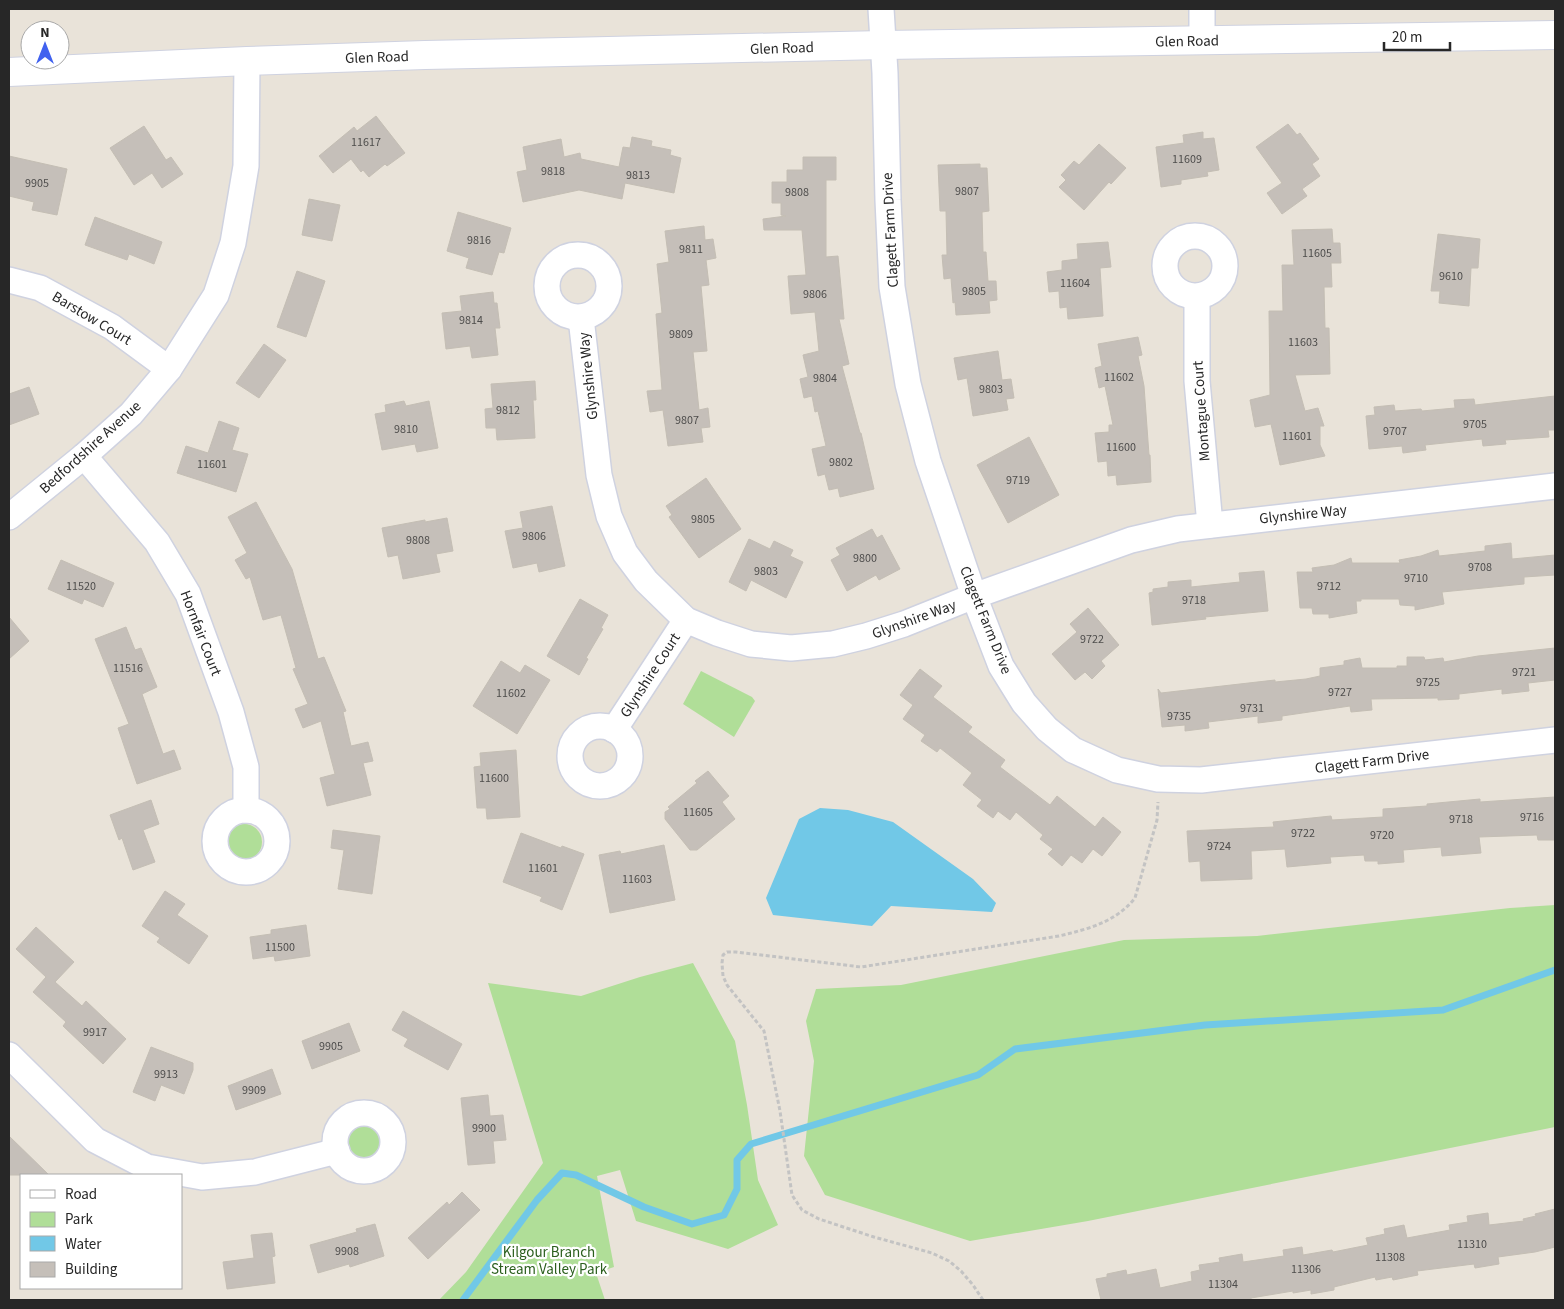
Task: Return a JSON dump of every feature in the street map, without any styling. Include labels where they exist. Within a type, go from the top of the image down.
[{"type":"main road","name":"Glen Road","points":[[9,72],[247,61],[435,55],[884,45],[1555,35]]},
{"type":"street","name":"Clagett Farm Drive","points":[[881,9],[884,45],[892,287],[908,384],[928,461],[974,596],[1001,666],[1024,703],[1047,729],[1073,750],[1117,770],[1158,779],[1201,780],[1555,740]]},
{"type":"street","points":[[1202,9],[1202,41]]},
{"type":"street","name":"Bedfordshire Avenue","points":[[9,517],[132,414],[169,369],[216,294],[233,243],[246,166],[247,61]]},
{"type":"street","name":"Barstow Court","points":[[9,280],[40,288],[112,327],[169,369]]},
{"type":"street","name":"Montague Court","points":[[1196,297],[1197,381],[1210,525]]},
{"type":"street","name":"Glynshire Way","points":[[582,318],[599,475],[609,516],[625,553],[646,581],[686,620],[751,644],[791,648],[833,644],[866,636],[904,624],[974,596],[1131,540],[1178,528],[1555,486]]},
{"type":"street","name":"Hornfair Court","points":[[84,456],[157,542],[188,594],[231,712],[246,767],[246,810]]},
{"type":"street","name":"Glynshire Court","points":[[614,730],[686,620]]},
{"type":"street","points":[[9,1055],[95,1140],[147,1167],[202,1178],[255,1172],[337,1151]]},
{"type":"path","points":[[983,1300],[961,1271],[949,1261],[932,1253],[819,1219],[802,1210],[792,1195],[780,1111],[764,1031],[727,985],[723,976],[723,955],[728,952],[736,952],[861,966],[1059,936],[1089,929],[1116,916],[1127,908],[1135,898],[1157,820],[1158,779]]},
{"type":"green space","points":[[701,671],[752,697],[755,701],[734,737],[683,704]]},
{"type":"green space","points":[[244,824],[251,825],[257,829],[261,835],[261,849],[257,855],[251,859],[244,860],[237,859],[231,855],[227,849],[226,842],[227,835],[231,829],[237,825]]},
{"type":"green space","points":[[1555,905],[1555,1127],[1088,1221],[970,1241],[825,1195],[804,1156],[814,1061],[806,1021],[816,989],[901,985],[1124,940],[1257,936],[1510,908]]},
{"type":"green space","name":"Kilgour Branch Stream Valley Park","points":[[693,963],[735,1041],[758,1180],[778,1225],[728,1249],[636,1221],[620,1170],[597,1176],[614,1267],[596,1273],[605,1300],[439,1300],[466,1272],[543,1163],[488,983],[581,996],[640,977]]},
{"type":"green space","points":[[363,1123],[370,1124],[376,1128],[380,1134],[380,1148],[376,1154],[370,1158],[363,1159],[356,1158],[350,1154],[346,1148],[345,1141],[346,1134],[350,1128],[356,1124]]},
{"type":"water","points":[[820,808],[848,810],[893,822],[973,879],[996,903],[992,912],[891,906],[872,926],[773,915],[766,898],[799,819]]},
{"type":"building","points":[[376,116],[405,153],[387,166],[385,164],[369,177],[363,170],[361,172],[351,159],[333,173],[319,156],[354,127],[357,131]]},
{"type":"building","points":[[1288,124],[1297,135],[1300,133],[1319,159],[1312,164],[1320,176],[1302,189],[1307,196],[1282,214],[1267,193],[1282,183],[1256,147]]},
{"type":"building","points":[[144,126],[166,160],[171,157],[183,174],[162,188],[152,173],[134,185],[110,148]]},
{"type":"building","points":[[1203,132],[1203,139],[1214,138],[1219,170],[1207,172],[1208,176],[1181,180],[1181,184],[1161,187],[1156,147],[1184,143],[1183,135]]},
{"type":"building","points":[[632,137],[652,141],[651,146],[671,150],[670,155],[681,158],[674,193],[625,183],[622,199],[579,190],[523,202],[517,172],[527,170],[523,147],[561,139],[564,157],[580,153],[581,159],[619,167],[623,147],[630,148]]},
{"type":"building","points":[[1099,144],[1126,168],[1111,184],[1109,182],[1084,210],[1059,187],[1066,180],[1061,175],[1074,161],[1079,165]]},
{"type":"building","points":[[9,156],[67,169],[57,215],[32,210],[34,202],[9,196]]},
{"type":"building","points":[[803,157],[836,157],[836,180],[826,180],[826,257],[838,256],[844,319],[839,319],[849,364],[842,366],[861,433],[874,489],[840,497],[838,488],[829,490],[825,474],[818,476],[812,449],[826,446],[818,411],[815,412],[812,396],[804,398],[800,379],[808,377],[803,355],[819,351],[815,312],[791,314],[788,276],[806,275],[802,230],[764,230],[763,219],[786,216],[781,215],[781,203],[772,203],[772,182],[787,182],[787,170],[803,170]]},
{"type":"building","points":[[980,164],[980,168],[987,168],[989,211],[982,212],[983,252],[986,252],[988,281],[996,281],[997,300],[989,301],[990,313],[956,315],[951,278],[944,279],[942,255],[947,255],[946,211],[940,211],[938,165]]},
{"type":"building","points":[[309,199],[340,205],[332,241],[302,235]]},
{"type":"building","points":[[458,212],[511,228],[504,253],[499,252],[492,275],[466,268],[469,258],[447,251]]},
{"type":"building","points":[[95,217],[162,242],[154,264],[129,254],[127,260],[85,245]]},
{"type":"building","points":[[704,226],[705,240],[713,239],[716,258],[706,260],[709,285],[701,286],[707,351],[693,352],[699,410],[708,408],[710,427],[701,428],[703,442],[668,446],[663,410],[650,412],[647,391],[662,390],[656,314],[662,313],[657,264],[669,262],[665,231]]},
{"type":"building","points":[[1332,229],[1333,243],[1340,243],[1341,263],[1331,263],[1332,287],[1324,287],[1325,328],[1329,328],[1330,374],[1295,375],[1305,411],[1318,408],[1324,426],[1320,426],[1320,445],[1325,456],[1280,465],[1271,424],[1255,427],[1250,400],[1270,395],[1269,311],[1283,311],[1282,265],[1294,265],[1292,230]]},
{"type":"building","points":[[1438,234],[1480,239],[1478,268],[1471,268],[1469,306],[1439,303],[1440,291],[1431,291]]},
{"type":"building","points":[[1108,242],[1111,267],[1100,268],[1103,316],[1068,319],[1067,307],[1060,308],[1059,291],[1049,292],[1047,272],[1062,270],[1062,261],[1078,259],[1077,244]]},
{"type":"building","points":[[297,271],[325,281],[306,337],[277,327]]},
{"type":"building","points":[[493,292],[494,303],[497,303],[500,328],[495,328],[498,355],[472,358],[470,346],[446,349],[442,313],[462,311],[460,296]]},
{"type":"building","points":[[1138,337],[1142,355],[1138,356],[1144,386],[1151,482],[1117,485],[1116,475],[1108,476],[1107,461],[1098,462],[1095,433],[1109,432],[1109,425],[1113,425],[1105,386],[1099,388],[1095,368],[1102,366],[1098,344]]},
{"type":"building","points":[[264,344],[286,360],[259,398],[236,383]]},
{"type":"building","points":[[998,351],[1002,380],[1011,379],[1014,398],[1006,399],[1008,410],[973,416],[967,378],[958,380],[954,358]]},
{"type":"building","points":[[535,381],[536,400],[533,400],[535,438],[497,440],[496,428],[486,428],[485,409],[493,408],[491,384]]},
{"type":"building","points":[[29,387],[39,414],[9,425],[9,394]]},
{"type":"building","points":[[1555,396],[1555,430],[1548,430],[1549,437],[1505,440],[1506,444],[1483,446],[1482,439],[1425,445],[1426,450],[1403,453],[1402,446],[1369,449],[1366,416],[1375,415],[1374,407],[1394,405],[1395,411],[1421,409],[1422,411],[1455,408],[1454,400],[1474,399],[1475,405]]},
{"type":"building","points":[[404,401],[406,406],[429,401],[438,448],[417,452],[415,444],[382,450],[375,414],[386,412],[385,405]]},
{"type":"building","points":[[219,421],[239,428],[232,450],[248,454],[236,492],[177,473],[186,446],[208,453]]},
{"type":"building","points":[[1029,437],[1059,495],[1008,523],[977,465]]},
{"type":"building","points":[[706,478],[741,529],[699,558],[669,517],[672,515],[666,506]]},
{"type":"building","points":[[256,502],[292,569],[318,659],[324,657],[346,711],[343,712],[351,746],[368,742],[373,761],[363,763],[371,795],[327,806],[320,778],[335,774],[321,721],[303,728],[295,709],[308,704],[293,669],[296,668],[281,615],[263,620],[250,577],[246,579],[235,560],[247,553],[228,517]]},
{"type":"building","points":[[552,506],[565,566],[539,572],[537,563],[513,568],[505,531],[523,528],[520,512]]},
{"type":"building","points":[[447,518],[453,551],[436,554],[440,572],[403,579],[398,555],[388,557],[382,528]]},
{"type":"building","points":[[872,529],[877,538],[882,535],[900,569],[879,580],[876,575],[847,591],[831,560],[840,555],[836,548]]},
{"type":"building","points":[[749,539],[770,549],[774,541],[793,550],[790,556],[803,562],[786,598],[751,580],[746,591],[729,582]]},
{"type":"building","points":[[1511,543],[1512,559],[1555,555],[1555,575],[1524,577],[1524,584],[1442,592],[1444,604],[1415,610],[1415,606],[1400,605],[1399,599],[1361,599],[1361,601],[1356,601],[1357,613],[1329,618],[1329,614],[1313,614],[1312,608],[1300,608],[1297,572],[1313,572],[1312,568],[1334,565],[1351,558],[1352,563],[1400,563],[1399,560],[1421,556],[1438,550],[1439,556],[1485,551],[1485,546]]},
{"type":"building","points":[[61,560],[114,583],[103,607],[84,599],[82,604],[48,589]]},
{"type":"building","points":[[1264,571],[1268,611],[1205,617],[1206,619],[1152,625],[1149,593],[1153,592],[1153,589],[1168,587],[1168,582],[1191,580],[1191,587],[1240,582],[1239,573]]},
{"type":"building","points":[[580,599],[608,615],[601,628],[603,629],[586,658],[588,659],[579,675],[547,656]]},
{"type":"building","points":[[1088,608],[1119,645],[1101,661],[1105,666],[1092,679],[1085,672],[1075,680],[1052,654],[1077,632],[1070,624]]},
{"type":"building","points":[[9,617],[29,641],[9,659]]},
{"type":"building","points":[[126,627],[135,650],[141,648],[157,687],[142,694],[163,754],[174,750],[181,769],[137,784],[118,728],[129,724],[95,639]]},
{"type":"building","points":[[1555,648],[1555,680],[1528,683],[1529,691],[1502,694],[1502,689],[1459,694],[1459,699],[1371,699],[1372,710],[1351,712],[1350,706],[1282,716],[1282,720],[1258,723],[1258,716],[1208,722],[1209,728],[1185,731],[1185,725],[1162,727],[1158,689],[1161,693],[1275,680],[1275,682],[1306,679],[1320,676],[1320,668],[1344,665],[1344,661],[1360,658],[1362,668],[1397,668],[1397,666],[1407,666],[1407,657],[1424,657],[1425,660],[1443,658],[1444,662],[1478,656]]},
{"type":"building","points":[[501,661],[520,673],[525,665],[550,680],[517,734],[473,706]]},
{"type":"building","points":[[920,669],[942,686],[933,697],[972,727],[968,732],[1005,760],[1000,767],[1050,805],[1057,796],[1095,827],[1103,817],[1121,832],[1102,856],[1093,849],[1082,863],[1071,855],[1062,866],[1048,854],[1053,849],[1040,839],[1043,835],[1016,812],[1010,820],[998,811],[993,818],[977,806],[982,800],[963,785],[972,773],[940,748],[937,752],[921,741],[925,735],[903,719],[913,705],[900,695]]},
{"type":"building","points":[[516,750],[520,817],[487,819],[486,808],[477,808],[474,767],[481,766],[480,753]]},
{"type":"building","points":[[708,771],[729,796],[722,802],[735,819],[697,850],[690,850],[665,819],[665,812],[670,809],[668,807],[697,783],[695,781]]},
{"type":"building","points":[[1555,797],[1555,840],[1538,840],[1537,835],[1479,837],[1481,853],[1442,856],[1441,847],[1403,850],[1404,862],[1378,864],[1378,861],[1365,861],[1364,855],[1330,857],[1331,863],[1287,867],[1285,849],[1251,851],[1252,879],[1201,881],[1200,861],[1189,862],[1187,831],[1274,827],[1273,822],[1331,816],[1332,820],[1383,817],[1383,809],[1427,806],[1427,804],[1480,799],[1480,802]]},
{"type":"building","points":[[151,800],[159,824],[143,830],[155,862],[133,870],[122,838],[119,840],[110,815]]},
{"type":"building","points":[[333,830],[380,836],[372,894],[338,889],[344,850],[331,848]]},
{"type":"building","points":[[521,833],[561,848],[562,846],[584,854],[562,910],[540,901],[542,897],[503,882]]},
{"type":"building","points":[[664,845],[675,900],[610,913],[599,855],[620,851],[621,854]]},
{"type":"building","points":[[165,891],[185,904],[177,915],[208,936],[189,964],[157,942],[160,938],[142,926]]},
{"type":"building","points":[[306,925],[310,956],[275,961],[274,956],[253,959],[250,937],[271,934],[271,930]]},
{"type":"building","points":[[36,927],[74,962],[55,982],[82,1006],[86,1001],[126,1039],[103,1064],[63,1026],[66,1022],[33,992],[46,977],[16,949]]},
{"type":"building","points":[[403,1011],[462,1044],[448,1070],[404,1046],[408,1039],[392,1030]]},
{"type":"building","points":[[349,1023],[360,1051],[312,1069],[302,1041]]},
{"type":"building","points":[[151,1047],[193,1063],[193,1070],[184,1094],[161,1085],[155,1101],[133,1092]]},
{"type":"building","points":[[272,1069],[281,1094],[236,1110],[228,1086]]},
{"type":"building","points":[[488,1095],[490,1116],[503,1115],[506,1140],[493,1141],[495,1163],[468,1165],[461,1098]]},
{"type":"building","points":[[9,1136],[48,1174],[9,1175]]},
{"type":"building","points":[[462,1192],[480,1210],[428,1259],[408,1238],[447,1202],[449,1205]]},
{"type":"building","points":[[1555,1209],[1555,1247],[1498,1257],[1499,1264],[1475,1268],[1474,1264],[1417,1271],[1418,1275],[1393,1280],[1392,1277],[1376,1280],[1375,1277],[1334,1287],[1334,1290],[1311,1294],[1311,1290],[1293,1293],[1293,1291],[1251,1298],[1251,1300],[1101,1300],[1096,1279],[1107,1277],[1107,1274],[1126,1270],[1127,1275],[1156,1269],[1160,1288],[1192,1281],[1191,1272],[1200,1270],[1199,1265],[1220,1262],[1219,1258],[1242,1254],[1243,1262],[1284,1256],[1283,1250],[1302,1247],[1303,1255],[1332,1250],[1333,1252],[1368,1245],[1366,1238],[1385,1234],[1384,1229],[1404,1225],[1407,1238],[1450,1230],[1449,1225],[1468,1222],[1467,1216],[1488,1213],[1489,1225],[1524,1221],[1523,1219],[1536,1216],[1535,1214]]},
{"type":"building","points":[[375,1224],[384,1256],[350,1267],[349,1264],[318,1273],[310,1245],[357,1232],[356,1229]]},
{"type":"building","points":[[272,1233],[275,1256],[272,1257],[275,1283],[227,1289],[223,1262],[254,1258],[251,1235]]},
{"type":"waterway","points":[[463,1300],[537,1200],[562,1173],[576,1175],[644,1207],[692,1224],[724,1215],[737,1189],[737,1160],[751,1144],[978,1075],[1015,1049],[1205,1025],[1443,1010],[1555,970]]}]
